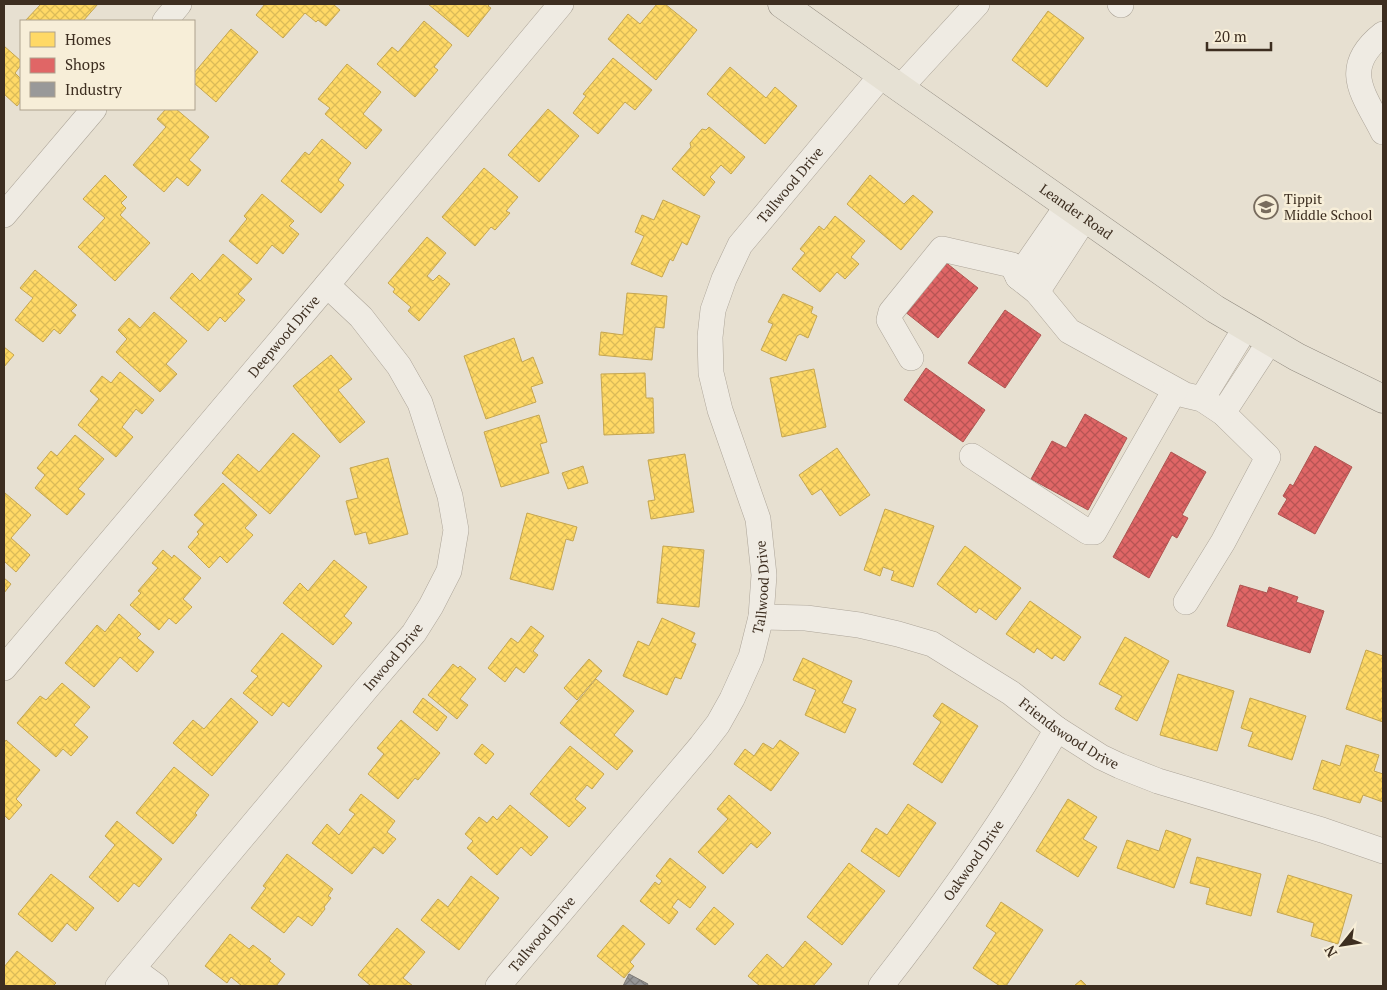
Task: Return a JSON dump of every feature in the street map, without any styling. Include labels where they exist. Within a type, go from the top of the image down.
[{"type":"main road","name":"Leander Road","points":[[782,4],[1214,309],[1297,357],[1383,399]]},
{"type":"street","points":[[166,20],[179,4]]},
{"type":"street","name":"Deepwood Drive","points":[[4,668],[562,4]]},
{"type":"street","name":"Tallwood Drive","points":[[498,986],[718,724],[752,657],[761,617],[764,575],[758,519],[720,410],[712,373],[710,337],[713,310],[740,245],[891,82],[977,4]]},
{"type":"street","points":[[1383,34],[1367,49],[1358,70],[1362,91],[1383,132]]},
{"type":"street","points":[[4,215],[93,110]]},
{"type":"street","points":[[1028,284],[1076,212]]},
{"type":"street","points":[[911,358],[888,320],[891,312],[942,249],[1012,265],[1069,330],[1185,396],[1202,399],[1223,413],[1268,457],[1224,542],[1186,602]]},
{"type":"street","name":"Inwood Drive","points":[[126,977],[414,633],[431,606],[449,571],[456,530],[450,496],[420,403],[399,366],[361,317],[327,285]]},
{"type":"street","points":[[1202,399],[1246,327]]},
{"type":"street","points":[[1223,413],[1270,341]]},
{"type":"street","points":[[972,456],[1088,532],[1094,532],[1175,390]]},
{"type":"street","name":"Friendswood Drive","points":[[761,617],[806,618],[859,625],[932,644],[1011,693],[1057,729],[1101,757],[1158,781],[1383,850]]},
{"type":"street","name":"Oakwood Drive","points":[[881,986],[934,917],[1026,783],[1057,729]]},
{"type":"street","points":[[126,977],[156,986]]},
{"type":"building: Homes","points":[[41,4],[98,4],[84,20],[26,20]]},
{"type":"building: Homes","points":[[265,4],[333,4],[340,10],[326,26],[318,20],[316,22],[305,13],[283,38],[256,15]]},
{"type":"building: Homes","points":[[428,4],[490,4],[488,6],[491,8],[468,37]]},
{"type":"building: Homes","points":[[657,4],[665,4],[697,30],[656,80],[608,39],[628,14],[640,24]]},
{"type":"building: Homes","points":[[1048,11],[1084,38],[1047,87],[1012,60]]},
{"type":"building: Homes","points":[[424,21],[452,45],[434,67],[438,70],[415,97],[377,64],[392,47],[398,52]]},
{"type":"building: Homes","points":[[231,29],[258,52],[216,102],[195,84],[195,72]]},
{"type":"building: Homes","points":[[4,46],[20,60],[20,66],[15,73],[20,78],[20,102],[17,106],[4,94]]},
{"type":"building: Homes","points":[[613,58],[652,90],[635,110],[625,102],[598,134],[573,113],[586,96],[583,94]]},
{"type":"building: Homes","points":[[347,64],[381,92],[363,114],[382,130],[366,149],[325,114],[330,108],[318,99]]},
{"type":"building: Homes","points":[[730,67],[766,98],[775,87],[797,106],[765,144],[707,94]]},
{"type":"building: Homes","points":[[548,109],[579,136],[539,182],[508,155]]},
{"type":"building: Homes","points":[[165,110],[177,110],[209,137],[189,160],[201,170],[188,186],[177,177],[164,192],[133,165],[166,127],[157,119]]},
{"type":"building: Homes","points":[[709,127],[745,157],[731,174],[721,165],[710,177],[715,182],[704,196],[672,169],[691,147],[690,143],[702,129],[706,130]]},
{"type":"building: Homes","points":[[322,139],[351,163],[338,180],[344,185],[321,213],[281,181],[305,152],[309,155]]},
{"type":"building: Homes","points":[[484,168],[518,197],[506,211],[510,213],[495,230],[491,227],[475,246],[442,217]]},
{"type":"building: Homes","points":[[105,175],[127,197],[121,203],[126,208],[120,215],[150,243],[115,281],[78,247],[105,218],[83,199]]},
{"type":"building: Homes","points":[[870,175],[904,204],[913,195],[933,212],[901,250],[847,204]]},
{"type":"building: Homes","points":[[262,194],[294,221],[289,226],[299,234],[283,254],[272,245],[257,264],[229,241],[247,219],[244,216]]},
{"type":"building: Homes","points":[[663,200],[700,216],[687,245],[682,242],[673,261],[670,259],[662,277],[631,264],[644,236],[635,232],[642,215],[654,220]]},
{"type":"building: Homes","points":[[835,216],[865,241],[851,257],[859,264],[845,279],[837,272],[820,292],[792,269],[805,253],[800,249],[819,226],[824,230]]},
{"type":"building: Homes","points":[[427,237],[446,253],[427,276],[433,281],[439,275],[450,284],[419,321],[408,311],[411,307],[393,292],[395,289],[388,283]]},
{"type":"building: Homes","points":[[223,254],[252,279],[238,294],[245,300],[225,322],[220,317],[208,331],[170,298],[192,273],[200,281]]},
{"type":"building: Homes","points":[[35,270],[77,305],[71,311],[76,315],[60,334],[54,329],[43,342],[15,320],[33,298],[20,288]]},
{"type":"building: Homes","points":[[627,293],[667,296],[664,328],[655,327],[652,360],[599,355],[601,332],[623,335]]},
{"type":"building: Homes","points":[[783,294],[813,307],[811,313],[817,316],[808,338],[800,334],[797,336],[786,361],[761,350],[773,324],[768,322]]},
{"type":"building: Homes","points":[[154,312],[187,341],[166,364],[177,374],[160,392],[116,352],[127,339],[118,330],[129,318],[140,328]]},
{"type":"building: Homes","points":[[514,338],[522,362],[533,357],[543,383],[531,387],[536,402],[486,419],[464,356]]},
{"type":"building: Homes","points":[[4,347],[14,355],[4,367]]},
{"type":"building: Homes","points":[[331,355],[352,379],[338,390],[365,422],[340,443],[293,386]]},
{"type":"building: Homes","points":[[814,369],[826,427],[782,437],[770,378]]},
{"type":"building: Homes","points":[[120,372],[154,400],[142,414],[136,409],[122,427],[133,437],[116,457],[78,425],[99,399],[90,391],[102,376],[111,383]]},
{"type":"building: Homes","points":[[645,373],[646,398],[653,398],[654,433],[604,435],[601,374]]},
{"type":"building: Homes","points":[[539,415],[547,442],[540,444],[549,473],[501,487],[484,432]]},
{"type":"building: Homes","points":[[293,433],[320,456],[270,514],[222,473],[238,454],[259,472]]},
{"type":"building: Homes","points":[[75,435],[104,459],[78,489],[85,494],[67,515],[35,488],[45,475],[37,468],[51,451],[57,456]]},
{"type":"building: Homes","points":[[837,448],[870,495],[840,516],[821,489],[812,495],[799,475]]},
{"type":"building: Homes","points":[[685,454],[694,512],[651,519],[648,501],[655,500],[648,460]]},
{"type":"building: Homes","points":[[388,458],[408,534],[369,544],[366,532],[355,535],[346,501],[358,498],[350,468]]},
{"type":"building: Homes","points":[[583,466],[588,483],[568,489],[562,473]]},
{"type":"building: Homes","points":[[223,483],[257,515],[245,528],[253,535],[227,563],[220,556],[209,568],[188,547],[199,534],[197,532],[204,524],[194,515]]},
{"type":"building: Homes","points":[[5,493],[31,515],[11,538],[30,555],[16,572],[4,561]]},
{"type":"building: Homes","points":[[885,509],[934,526],[913,587],[891,580],[894,571],[883,567],[880,576],[864,570]]},
{"type":"building: Homes","points":[[527,513],[577,527],[573,541],[566,539],[553,590],[510,579]]},
{"type":"building: Homes","points":[[663,546],[704,550],[699,607],[657,603]]},
{"type":"building: Homes","points":[[965,546],[1021,588],[996,620],[979,608],[976,613],[937,584]]},
{"type":"building: Homes","points":[[163,550],[172,558],[174,555],[201,578],[183,599],[192,607],[176,624],[169,618],[159,630],[130,605],[141,593],[138,591],[158,568],[152,563]]},
{"type":"building: Homes","points":[[334,560],[367,587],[344,616],[352,623],[333,645],[283,603],[300,583],[308,591]]},
{"type":"building: Homes","points":[[4,578],[11,584],[4,593]]},
{"type":"building: Homes","points":[[1030,601],[1081,637],[1064,661],[1055,655],[1052,659],[1037,648],[1034,653],[1006,634]]},
{"type":"building: Homes","points":[[119,614],[141,634],[137,638],[154,652],[137,672],[120,657],[94,687],[65,663],[97,625],[105,632]]},
{"type":"building: Homes","points":[[662,618],[695,633],[691,642],[696,644],[681,679],[675,677],[667,695],[623,676],[638,641],[649,646]]},
{"type":"building: Homes","points":[[531,626],[544,636],[533,651],[538,655],[524,673],[516,667],[505,682],[488,668],[511,638],[518,643]]},
{"type":"building: Homes","points":[[282,633],[322,666],[289,707],[283,702],[272,716],[243,693],[258,676],[251,671]]},
{"type":"building: Homes","points":[[1125,637],[1169,661],[1137,721],[1115,709],[1122,696],[1099,684]]},
{"type":"building: Homes","points":[[1366,650],[1383,656],[1383,722],[1346,709]]},
{"type":"building: Homes","points":[[803,658],[852,681],[842,703],[856,709],[845,733],[805,715],[816,690],[793,680]]},
{"type":"building: Homes","points":[[589,659],[602,671],[577,700],[564,688]]},
{"type":"building: Homes","points":[[453,664],[458,668],[460,666],[476,679],[460,699],[468,705],[457,719],[428,695]]},
{"type":"building: Homes","points":[[1178,674],[1234,691],[1217,751],[1160,735]]},
{"type":"building: Homes","points":[[596,679],[634,711],[614,735],[633,751],[617,770],[560,723]]},
{"type":"building: Homes","points":[[62,683],[90,707],[74,725],[88,737],[71,756],[63,749],[56,757],[17,723],[40,696],[46,700]]},
{"type":"building: Homes","points":[[231,698],[258,722],[212,776],[173,743],[193,720],[204,729]]},
{"type":"building: Homes","points":[[423,698],[447,717],[437,731],[413,712]]},
{"type":"building: Homes","points":[[1250,698],[1306,716],[1292,760],[1248,746],[1253,732],[1241,728]]},
{"type":"building: Homes","points":[[942,703],[978,726],[942,783],[913,764],[941,722],[933,716]]},
{"type":"building: Homes","points":[[401,720],[440,753],[418,780],[415,778],[398,799],[368,774],[384,754],[377,748]]},
{"type":"building: Homes","points":[[6,740],[40,770],[16,799],[22,805],[9,820],[4,815],[4,743]]},
{"type":"building: Homes","points":[[780,740],[799,753],[771,791],[734,764],[745,749],[754,756],[763,743],[773,749]]},
{"type":"building: Homes","points":[[482,744],[494,754],[486,764],[474,754]]},
{"type":"building: Homes","points":[[1346,745],[1379,755],[1374,771],[1383,774],[1383,802],[1363,795],[1360,803],[1313,789],[1322,760],[1340,766]]},
{"type":"building: Homes","points":[[570,746],[604,774],[592,789],[587,785],[575,799],[586,808],[569,827],[530,794]]},
{"type":"building: Homes","points":[[174,767],[209,795],[195,813],[197,815],[173,844],[136,813]]},
{"type":"building: Homes","points":[[361,794],[395,821],[387,832],[396,839],[383,854],[374,847],[352,874],[312,843],[327,824],[339,835],[355,814],[349,810]]},
{"type":"building: Homes","points":[[729,795],[771,833],[757,848],[751,843],[723,874],[698,852],[728,819],[717,809]]},
{"type":"building: Homes","points":[[1068,799],[1097,817],[1083,839],[1097,847],[1078,877],[1036,851]]},
{"type":"building: Homes","points":[[908,804],[936,823],[899,877],[861,851],[876,828],[887,835]]},
{"type":"building: Homes","points":[[510,805],[548,837],[531,856],[521,847],[497,875],[467,848],[473,841],[465,834],[479,817],[487,823],[493,816],[497,820]]},
{"type":"building: Homes","points":[[117,821],[162,859],[139,887],[134,883],[118,902],[89,877],[115,845],[105,836]]},
{"type":"building: Homes","points":[[1166,830],[1191,839],[1174,888],[1117,868],[1127,840],[1159,851]]},
{"type":"building: Homes","points":[[287,854],[333,889],[328,896],[331,898],[324,907],[325,909],[312,926],[298,916],[284,933],[251,908],[266,888],[263,886]]},
{"type":"building: Homes","points":[[1197,857],[1261,874],[1251,916],[1206,904],[1210,888],[1190,883]]},
{"type":"building: Homes","points":[[670,858],[706,887],[690,908],[678,899],[672,907],[678,912],[669,924],[640,901],[655,882],[659,885],[662,881],[656,876]]},
{"type":"building: Homes","points":[[849,863],[885,891],[842,945],[807,917]]},
{"type":"building: Homes","points":[[51,874],[94,908],[76,931],[67,923],[52,942],[18,914]]},
{"type":"building: Homes","points":[[1288,875],[1352,895],[1338,944],[1311,936],[1314,923],[1277,912]]},
{"type":"building: Homes","points":[[471,876],[499,898],[459,950],[421,920],[438,899],[448,907]]},
{"type":"building: Homes","points":[[1001,902],[1043,930],[1006,986],[1000,986],[973,968],[996,933],[986,926]]},
{"type":"building: Homes","points":[[714,907],[734,924],[715,945],[696,929]]},
{"type":"building: Homes","points":[[623,925],[645,944],[630,962],[634,966],[624,978],[597,956]]},
{"type":"building: Homes","points":[[397,928],[425,952],[403,978],[413,986],[371,986],[358,975]]},
{"type":"building: Homes","points":[[230,934],[249,949],[253,945],[271,959],[269,961],[285,974],[276,986],[242,986],[231,977],[227,983],[205,966]]},
{"type":"building: Homes","points":[[805,941],[832,964],[813,986],[760,986],[748,976],[767,954],[783,968]]},
{"type":"building: Homes","points":[[17,951],[56,983],[53,986],[4,986],[4,967]]},
{"type":"building: Homes","points":[[1081,980],[1087,986],[1074,986]]},
{"type":"building: Shops","points":[[944,261],[978,288],[938,338],[904,311]]},
{"type":"building: Shops","points":[[1005,310],[1041,335],[1005,388],[968,363]]},
{"type":"building: Shops","points":[[926,368],[985,410],[963,442],[904,400]]},
{"type":"building: Shops","points":[[1085,414],[1127,438],[1088,510],[1031,479],[1052,441],[1066,448]]},
{"type":"building: Shops","points":[[1315,446],[1352,467],[1315,534],[1278,514],[1287,499],[1283,496],[1290,484],[1293,486]]},
{"type":"building: Shops","points":[[1171,452],[1206,472],[1182,515],[1188,518],[1177,538],[1172,535],[1149,578],[1113,557]]},
{"type":"building: Shops","points":[[1240,585],[1267,593],[1269,587],[1298,597],[1296,602],[1324,611],[1310,653],[1227,626]]},
{"type":"building: Industry","points":[[629,974],[648,984],[647,986],[623,986]]},
{"type":"place","name":"Tippit Middle School","points":[[1266,207]]}]
